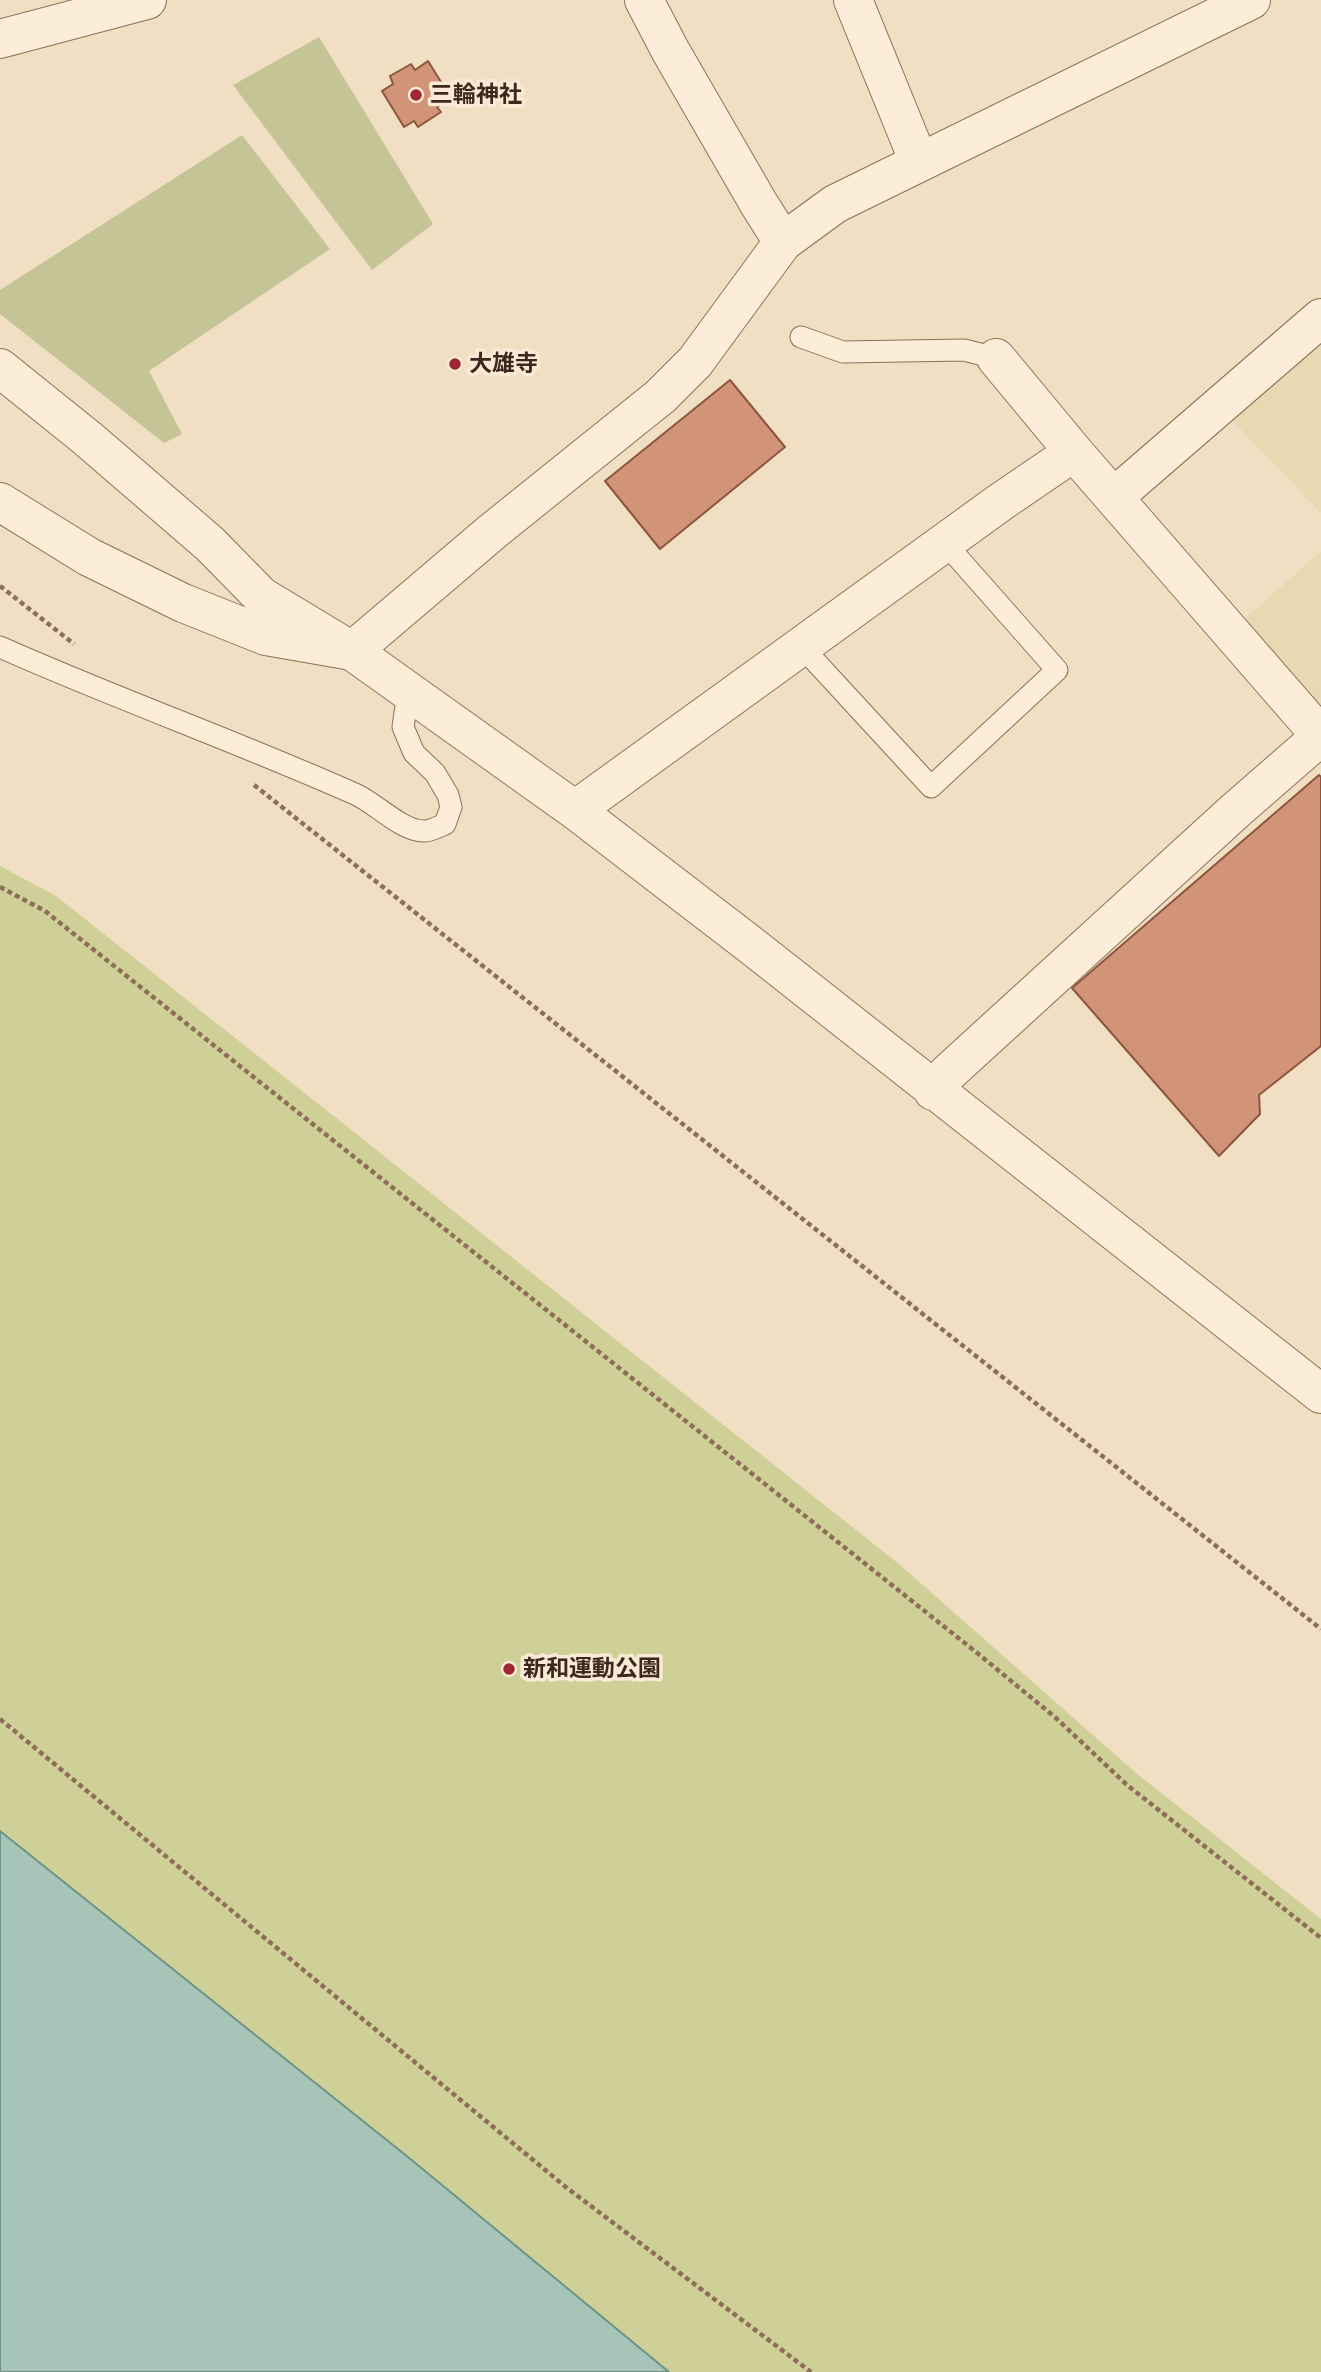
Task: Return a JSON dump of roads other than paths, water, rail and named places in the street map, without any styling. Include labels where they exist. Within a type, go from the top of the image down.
[{"type":"street","points":[[0,39],[147,0]]},
{"type":"street","points":[[644,0],[670,50],[783,242]]},
{"type":"street","points":[[853,0],[919,162]]},
{"type":"street","points":[[352,651],[493,531],[662,396],[695,362],[783,242],[835,204],[1251,0]]},
{"type":"street","points":[[1114,497],[1321,318]]},
{"type":"street","points":[[933,1091],[948,1073],[1321,736],[1074,452],[996,358]]},
{"type":"street","points":[[0,368],[87,438],[210,544],[261,596],[352,651],[575,810],[1321,1394]]},
{"type":"street","points":[[575,810],[1074,452]]},
{"type":"street","points":[[0,502],[89,557],[183,603],[266,636],[352,651]]},
{"type":"lane","points":[[801,337],[843,352],[964,349],[996,358]]},
{"type":"lane","points":[[802,647],[931,787],[1056,670],[945,543]]},
{"type":"lane","points":[[0,647],[64,676],[217,735],[349,791],[399,823],[426,831],[445,824],[451,807],[448,795],[435,773],[414,753],[402,727],[408,692]]},
{"type":"place","name":"三輪神社","points":[[416,95]]},
{"type":"place","name":"大雄寺","points":[[455,364]]},
{"type":"place","name":"新和運動公園","points":[[509,1669]]}]
